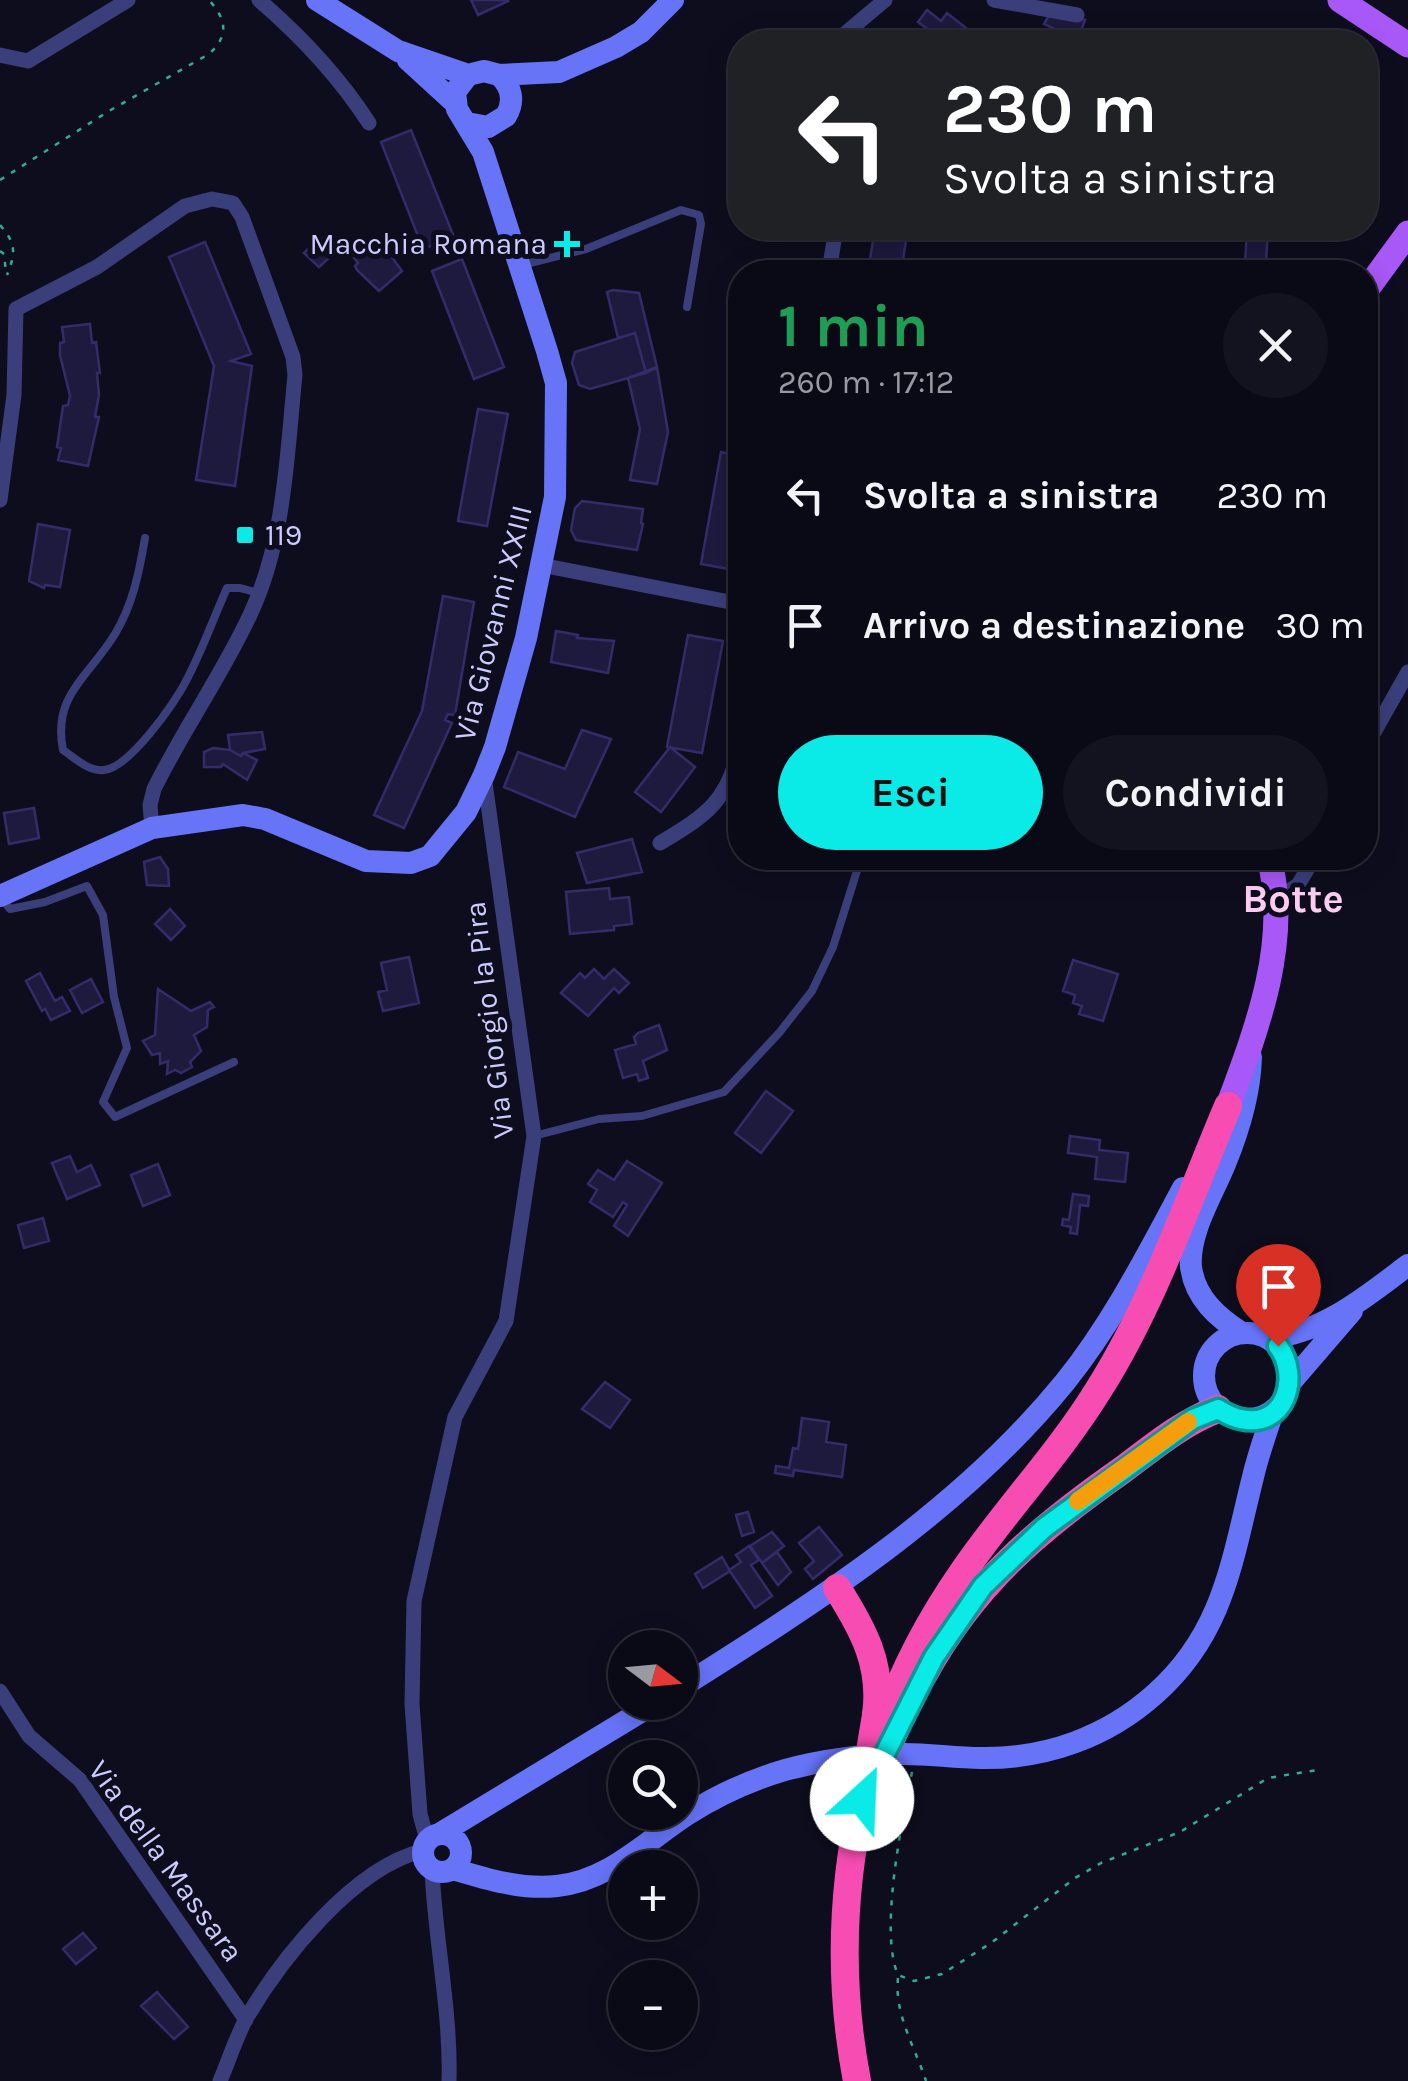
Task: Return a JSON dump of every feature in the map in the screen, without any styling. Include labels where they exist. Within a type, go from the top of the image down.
[{"type":"highway","points":[[857,2081],[844,1954],[848,1876],[862,1799],[887,1720],[912,1658],[951,1590],[1062,1444],[1111,1370],[1147,1298],[1228,1106]]},
{"type":"highway","points":[[887,1720],[948,1632],[1002,1565],[1064,1512],[1171,1434],[1228,1414]]},
{"type":"highway","points":[[837,1588],[874,1658],[887,1720]]},
{"type":"main road","points":[[317,0],[398,50],[468,75]]},
{"type":"main road","points":[[559,72],[499,75],[484,70],[468,75],[458,87],[461,113],[482,128],[559,72],[642,32],[672,0]]},
{"type":"main road","points":[[1340,0],[1408,45]]},
{"type":"main road","name":"Via Giovanni XXIII","points":[[0,897],[152,828],[243,816],[266,819],[366,860],[411,863],[430,856],[446,840],[466,812],[484,775],[526,638],[555,497],[556,383],[493,180],[461,113],[398,50]]},
{"type":"main road","points":[[499,75],[510,90],[504,115]]},
{"type":"main road","name":"Via Giovanni XXIII","points":[[493,180],[504,115]]},
{"type":"main road","points":[[1378,274],[1408,233]]},
{"type":"main road","points":[[698,1677],[837,1588],[1015,1438],[1062,1385],[1128,1292],[1228,1106],[1251,1042],[1272,957],[1276,898],[1271,870]]},
{"type":"main road","points":[[1251,1042],[1242,1117],[1200,1224],[1191,1262],[1194,1280],[1208,1305],[1242,1333],[1268,1338],[1295,1336],[1357,1304],[1408,1266]]},
{"type":"main road","points":[[1228,1414],[1262,1418],[1273,1412],[1290,1383],[1357,1304]]},
{"type":"main road","points":[[1242,1333],[1221,1342],[1211,1352],[1204,1382],[1208,1397],[1250,1441],[1253,1475]]},
{"type":"main road","points":[[1268,1338],[1286,1357],[1290,1383]]},
{"type":"main road","points":[[627,1720],[489,1807],[442,1852],[499,1881],[537,1887],[577,1882],[612,1868],[700,1807],[762,1778],[846,1758],[916,1754],[997,1758],[1048,1751],[1102,1730],[1146,1702],[1187,1660],[1218,1609],[1273,1412]]},
{"type":"street","points":[[0,55],[28,60],[128,0]]},
{"type":"street","points":[[259,0],[340,79],[369,123]]},
{"type":"street","points":[[849,30],[885,0]]},
{"type":"street","points":[[994,0],[1078,15]]},
{"type":"street","points":[[0,500],[14,394],[16,309],[97,267],[185,206],[212,199],[233,203],[242,216],[293,357],[295,374],[281,503],[250,614],[154,789],[150,805],[152,828]]},
{"type":"street","points":[[541,564],[728,602]]},
{"type":"street","points":[[1378,725],[1408,672]]},
{"type":"street","name":"Via Giorgio la Pira","points":[[449,2081],[450,2048],[434,1927],[442,1852],[420,1814],[412,1704],[414,1600],[455,1416],[506,1321],[534,1136],[484,775]]},
{"type":"street","points":[[660,842],[705,817],[728,783]]},
{"type":"street","points":[[1276,898],[1298,885],[1307,870]]},
{"type":"street","name":"Via della Massara","points":[[0,1690],[30,1736],[80,1780],[246,2020]]},
{"type":"street","name":"Via della Massara","points":[[220,2081],[246,2020],[288,1956],[326,1913],[403,1856],[442,1852]]},
{"type":"lane","points":[[518,266],[586,249],[668,214],[688,210],[699,215],[702,224],[688,307]]},
{"type":"lane","points":[[145,538],[136,589],[127,609],[114,636],[81,678],[62,712],[59,728],[63,750],[91,769],[106,770],[120,765],[146,737],[185,684],[227,588],[258,594]]},
{"type":"lane","points":[[534,1136],[598,1119],[642,1116],[724,1092],[812,991],[833,947],[857,870]]},
{"type":"lane","points":[[0,897],[10,908],[45,902],[87,886],[103,914],[114,996],[127,1048],[103,1102],[115,1118],[234,1062]]},
{"type":"path","points":[[0,180],[222,43],[224,28],[209,0]]},
{"type":"path","points":[[0,224],[12,238],[15,254],[7,275],[0,251]]},
{"type":"path","points":[[916,1754],[896,1874],[891,1943],[902,2018],[926,2081]]},
{"type":"path","points":[[898,1976],[914,1981],[942,1974],[1101,1863],[1180,1832],[1268,1778],[1317,1770]]},
{"type":"building","points":[[471,0],[507,0],[508,1],[478,15]]},
{"type":"building","points":[[927,10],[941,21],[947,13],[966,28],[929,30],[918,22]]},
{"type":"building","points":[[1051,12],[1085,20],[1082,30],[1057,30],[1044,24]]},
{"type":"building","points":[[411,130],[454,237],[423,249],[381,142]]},
{"type":"building","points":[[378,238],[402,271],[379,291],[357,270],[354,258]]},
{"type":"building","points":[[873,240],[906,240],[903,260],[870,260]]},
{"type":"building","points":[[1246,240],[1267,240],[1266,260],[1245,260]]},
{"type":"building","points":[[205,242],[251,354],[231,361],[252,366],[235,486],[196,480],[214,366],[169,257]]},
{"type":"building","points":[[314,243],[329,258],[319,267],[304,253]]},
{"type":"building","points":[[462,259],[504,367],[474,379],[432,271]]},
{"type":"building","points":[[607,292],[639,293],[657,367],[646,373],[635,333],[618,338]]},
{"type":"building","points":[[90,324],[100,373],[95,417],[99,417],[88,466],[58,460],[61,448],[57,447],[63,406],[68,405],[70,396],[60,355],[60,343],[64,342],[62,327]]},
{"type":"building","points":[[635,333],[646,373],[590,389],[579,385],[572,363],[575,352]]},
{"type":"building","points":[[657,367],[668,432],[657,484],[630,480],[640,429],[628,378]]},
{"type":"building","points":[[478,409],[508,414],[487,526],[458,521]]},
{"type":"building","points":[[721,452],[728,453],[728,569],[701,564]]},
{"type":"building","points":[[582,501],[643,509],[637,550],[576,540],[571,530],[575,508]]},
{"type":"building","points":[[38,524],[70,530],[60,587],[44,588],[29,581]]},
{"type":"building","points":[[443,596],[474,602],[455,715],[448,714],[445,720],[452,723],[404,828],[374,815],[422,711]]},
{"type":"building","points":[[556,631],[578,635],[577,638],[614,641],[608,673],[551,662]]},
{"type":"building","points":[[688,635],[723,641],[702,753],[667,747]]},
{"type":"building","points":[[582,730],[611,739],[575,817],[504,787],[518,752],[565,769]]},
{"type":"building","points":[[262,732],[265,749],[241,756],[230,750],[228,735]]},
{"type":"building","points":[[670,747],[695,767],[661,812],[635,792]]},
{"type":"building","points":[[213,748],[241,756],[243,753],[257,760],[247,780],[223,764],[204,767],[204,752]]},
{"type":"building","points":[[34,808],[39,838],[9,844],[4,813]]},
{"type":"building","points":[[632,839],[642,872],[587,883],[577,853]]},
{"type":"building","points":[[160,857],[168,869],[169,886],[147,885],[144,862]]},
{"type":"building","points":[[609,888],[610,899],[629,897],[632,924],[614,926],[614,930],[570,934],[566,892]]},
{"type":"building","points":[[170,909],[185,926],[171,940],[155,924]]},
{"type":"building","points":[[409,957],[419,1003],[383,1011],[378,992],[387,990],[381,963]]},
{"type":"building","points":[[1073,960],[1118,974],[1103,1021],[1079,1014],[1082,1006],[1073,1003],[1075,995],[1063,991]]},
{"type":"building","points":[[594,969],[604,979],[614,969],[629,983],[619,993],[614,988],[588,1016],[561,993],[580,973],[585,978]]},
{"type":"building","points":[[40,973],[55,1001],[62,997],[70,1011],[51,1020],[45,1009],[42,1011],[26,981]]},
{"type":"building","points":[[91,979],[103,1002],[82,1013],[70,990]]},
{"type":"building","points":[[158,989],[191,1011],[210,1002],[214,1007],[208,1010],[207,1027],[194,1035],[201,1051],[190,1062],[192,1067],[181,1073],[175,1070],[167,1074],[168,1061],[160,1064],[160,1053],[152,1055],[143,1041],[155,1035]]},
{"type":"building","points":[[659,1025],[667,1050],[643,1061],[648,1078],[639,1081],[637,1074],[623,1078],[615,1050],[636,1044],[634,1037],[638,1033]]},
{"type":"building","points":[[766,1091],[793,1111],[761,1153],[735,1133]]},
{"type":"building","points":[[1070,1136],[1100,1140],[1099,1150],[1128,1153],[1125,1182],[1095,1179],[1097,1157],[1068,1153]]},
{"type":"building","points":[[70,1156],[77,1172],[91,1165],[100,1185],[67,1199],[52,1163]]},
{"type":"building","points":[[627,1161],[662,1183],[628,1236],[614,1226],[627,1205],[623,1202],[613,1217],[590,1202],[597,1190],[588,1184],[598,1170],[614,1180]]},
{"type":"building","points":[[158,1164],[170,1195],[143,1206],[131,1175]]},
{"type":"building","points":[[1073,1194],[1089,1196],[1088,1206],[1080,1205],[1077,1234],[1062,1225],[1063,1219],[1069,1220]]},
{"type":"building","points":[[43,1218],[49,1241],[24,1248],[18,1225]]},
{"type":"building","points":[[605,1382],[630,1400],[610,1428],[582,1409]]},
{"type":"building","points":[[802,1418],[829,1422],[826,1442],[846,1445],[842,1477],[794,1470],[793,1476],[775,1473],[776,1466],[789,1468],[793,1448],[798,1449]]},
{"type":"building","points":[[748,1512],[754,1532],[742,1536],[736,1515]]},
{"type":"building","points":[[819,1527],[842,1555],[813,1579],[805,1569],[814,1561],[799,1543]]},
{"type":"building","points":[[772,1532],[784,1546],[762,1563],[750,1546]]},
{"type":"building","points":[[749,1546],[759,1560],[751,1565],[772,1596],[755,1608],[729,1570],[741,1562],[736,1555]]},
{"type":"building","points":[[777,1552],[791,1572],[778,1585],[762,1563]]},
{"type":"building","points":[[722,1557],[730,1571],[703,1588],[695,1574]]},
{"type":"building","points":[[83,1933],[96,1948],[76,1964],[63,1949]]},
{"type":"building","points":[[157,1992],[188,2027],[174,2039],[141,2006]]},
{"type":"slow traffic","points":[[1078,1501],[1188,1422]]},
{"type":"place","name":"Macchia Romana","points":[[567,244]]},
{"type":"place","name":"119","points":[[245,535]]},
{"type":"district","name":"Botte","points":[[1293,898]]},
{"type":"route","points":[[862,1799],[934,1657],[983,1586],[1013,1554],[1074,1504],[1193,1419],[1218,1409],[1250,1420],[1273,1412],[1290,1383],[1286,1357],[1278,1346]]}]
